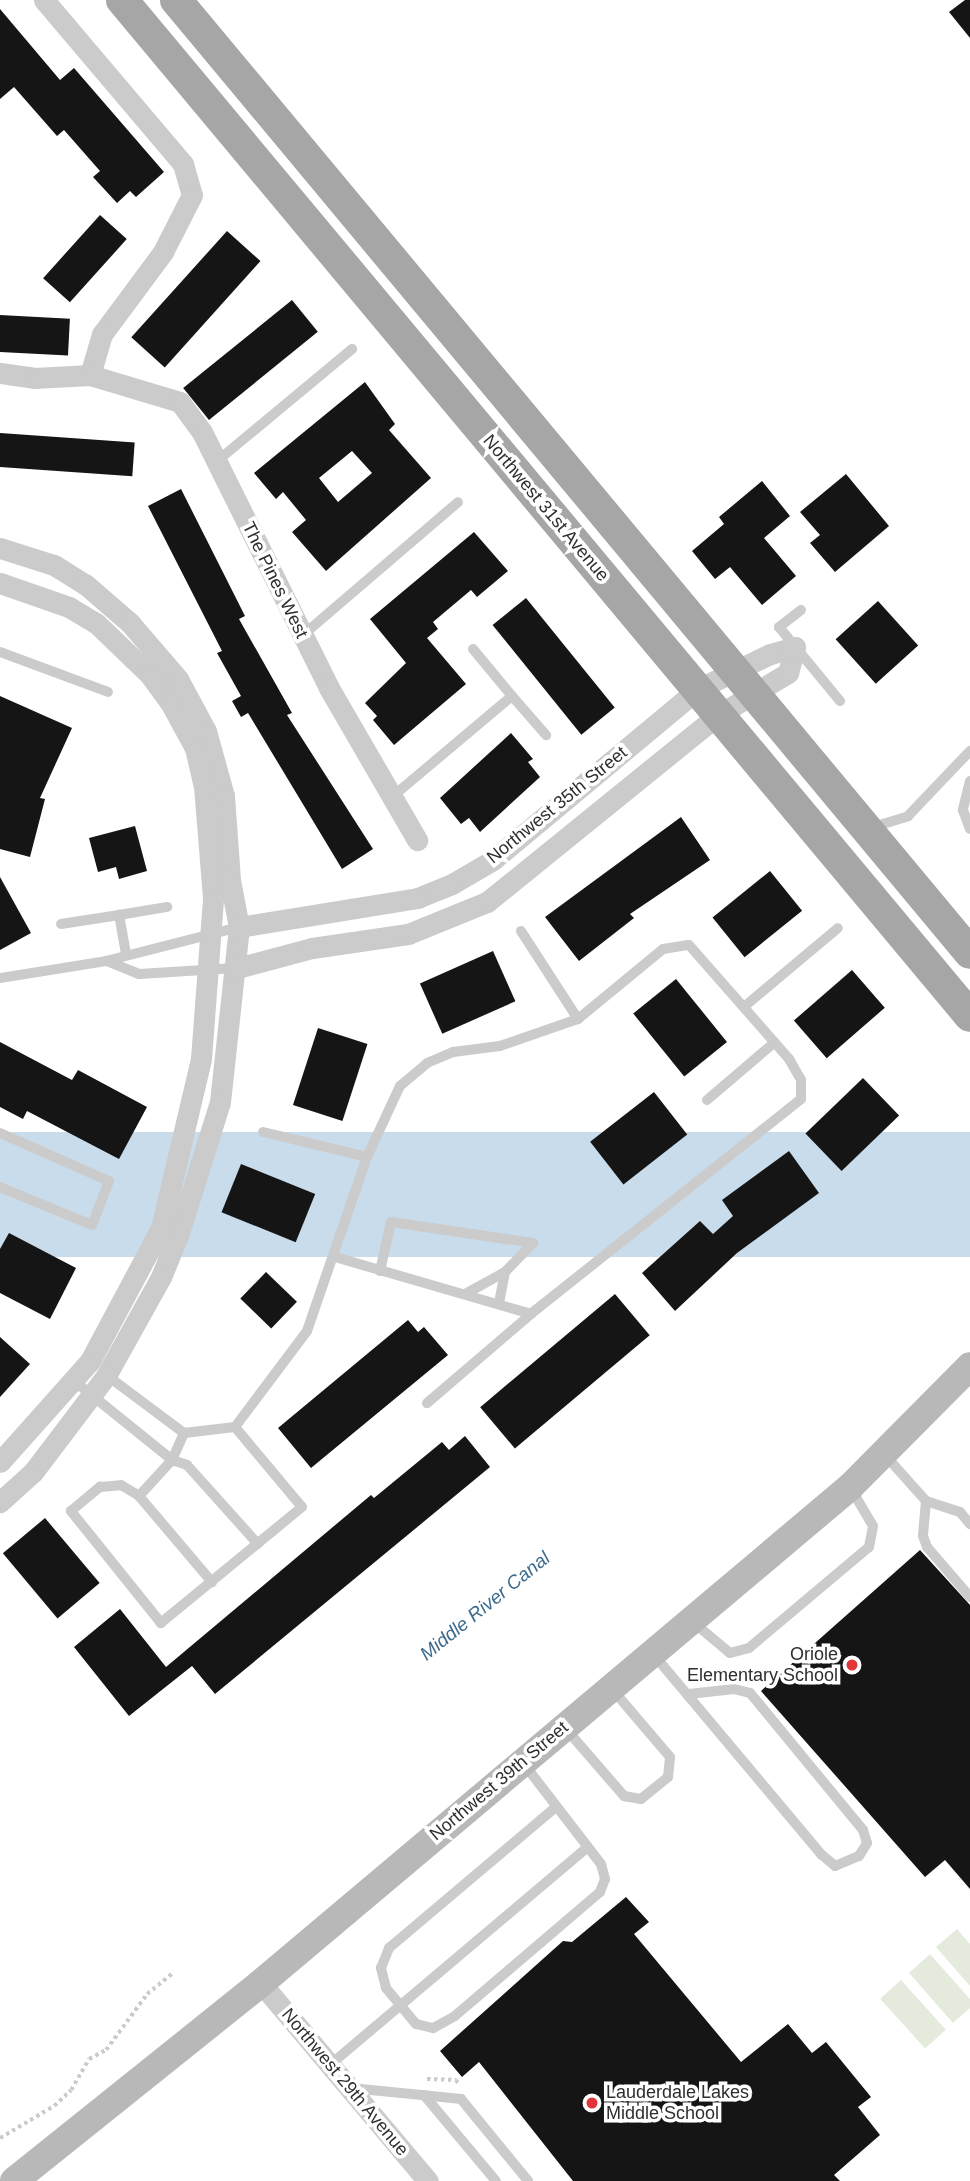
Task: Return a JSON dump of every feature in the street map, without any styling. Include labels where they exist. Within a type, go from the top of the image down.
[{"type":"main road","name":"Northwest 31st Avenue","points":[[122,0],[970,1016]]},
{"type":"main road","points":[[176,0],[970,953]]},
{"type":"street","points":[[44,0],[183,164],[192,195],[163,252],[102,334],[90,375]]},
{"type":"street","name":"The Pines West","points":[[0,373],[34,378],[90,375],[180,402],[216,462],[303,635],[417,840]]},
{"type":"street","points":[[0,548],[54,565],[85,584],[130,623],[178,679],[206,732],[224,796],[230,880],[239,927],[237,968],[220,1102],[191,1202],[161,1277],[94,1395],[33,1472],[0,1502]]},
{"type":"street","points":[[0,583],[69,607],[96,623],[150,675],[171,704],[195,748],[204,786],[213,899],[199,1070],[161,1228],[90,1361],[0,1461]]},
{"type":"street","points":[[237,968],[312,948],[408,934],[487,902],[718,715],[756,695],[788,673],[795,647]]},
{"type":"street","name":"Northwest 35th Street","points":[[239,927],[418,898],[452,884],[493,860],[698,689],[734,670],[795,647]]},
{"type":"street","name":"Northwest 39th Street","points":[[14,2181],[261,1983],[850,1487],[970,1366]]},
{"type":"street","name":"Northwest 29th Avenue","points":[[261,1983],[428,2181]]},
{"type":"lane","points":[[216,462],[352,349]]},
{"type":"lane","points":[[303,635],[458,502]]},
{"type":"lane","points":[[801,610],[779,627],[840,701]]},
{"type":"lane","points":[[474,649],[545,735]]},
{"type":"lane","points":[[0,653],[108,692]]},
{"type":"lane","points":[[392,797],[512,696]]},
{"type":"lane","points":[[865,827],[879,827],[908,816],[970,751]]},
{"type":"lane","points":[[970,781],[963,810],[970,829]]},
{"type":"lane","points":[[61,923],[167,907]]},
{"type":"lane","points":[[119,915],[126,954]]},
{"type":"lane","points":[[0,978],[106,961],[126,954],[210,937],[239,927]]},
{"type":"lane","points":[[745,1006],[838,928]]},
{"type":"lane","points":[[521,931],[578,1018]]},
{"type":"lane","points":[[90,1361],[106,1376],[184,1433],[234,1427],[307,1331],[335,1257],[367,1157],[400,1086],[427,1063],[453,1052],[500,1046],[578,1018],[663,948],[689,944],[775,1042],[801,1080],[801,1099],[531,1314],[427,1403]]},
{"type":"lane","points":[[106,961],[139,975],[237,968]]},
{"type":"lane","points":[[707,1100],[775,1042]]},
{"type":"lane","points":[[263,1132],[367,1157]]},
{"type":"lane","points":[[0,1133],[109,1181],[92,1225],[0,1187]]},
{"type":"lane","points":[[380,1271],[391,1222],[534,1243],[505,1272],[467,1293]]},
{"type":"lane","points":[[335,1257],[499,1302],[531,1314]]},
{"type":"lane","points":[[499,1302],[505,1272]]},
{"type":"lane","points":[[74,1380],[172,1460],[187,1465],[258,1544]]},
{"type":"lane","points":[[212,1582],[139,1496],[121,1485],[100,1488],[71,1511],[161,1623],[212,1582],[302,1507],[234,1427]]},
{"type":"lane","points":[[139,1496],[172,1460],[184,1433]]},
{"type":"lane","points":[[883,1453],[926,1501],[960,1512],[970,1524]]},
{"type":"lane","points":[[691,1620],[730,1653],[759,1639],[869,1547],[873,1526],[850,1487]]},
{"type":"lane","points":[[926,1501],[923,1536],[927,1547],[970,1597]]},
{"type":"lane","points":[[652,1653],[822,1855],[835,1866],[859,1856],[867,1843],[863,1830],[750,1693],[734,1689],[690,1695]]},
{"type":"lane","points":[[564,1727],[624,1796],[641,1799],[668,1777],[670,1757],[611,1688]]},
{"type":"lane","points":[[522,1762],[601,1864],[605,1879],[600,1892],[455,2016],[433,2028],[416,2024],[386,1988],[381,1968],[389,1948],[556,1807]]},
{"type":"lane","points":[[331,2064],[588,1847]]},
{"type":"lane","points":[[351,2088],[461,2099],[528,2181]]},
{"type":"lane","points":[[424,2095],[496,2181]]},
{"type":"path","points":[[0,2138],[54,2106],[71,2090],[89,2059],[106,2050],[147,1994],[174,1972]]},
{"type":"green space","points":[[957,1929],[970,1944],[970,1986],[936,1947]]},
{"type":"green space","points":[[930,1954],[970,1999],[970,2008],[953,2023],[909,1973]]},
{"type":"green space","points":[[901,1980],[946,2030],[925,2049],[880,1999]]},
{"type":"water","points":[[0,1132],[970,1132],[970,1257],[0,1257]]},
{"type":"building","points":[[965,0],[970,0],[970,38],[949,12]]},
{"type":"building","points":[[0,9],[60,80],[74,68],[164,172],[136,197],[130,191],[117,203],[93,177],[100,171],[64,130],[57,136],[14,87],[0,99]]},
{"type":"building","points":[[100,215],[127,239],[70,302],[43,278]]},
{"type":"building","points":[[227,231],[260,261],[165,367],[131,337]]},
{"type":"building","points":[[292,300],[318,332],[209,420],[183,388]]},
{"type":"building","points":[[0,315],[70,319],[68,356],[0,352]]},
{"type":"building","points":[[365,382],[395,424],[389,430],[431,478],[326,571],[292,532],[306,520],[283,492],[276,499],[254,473]],"holes":[[[352,451],[372,473],[338,502],[319,478]]]},
{"type":"building","points":[[0,433],[135,442],[132,476],[0,467]]},
{"type":"building","points":[[846,474],[889,526],[835,572],[810,543],[820,535],[800,512]]},
{"type":"building","points":[[762,481],[790,516],[764,538],[796,576],[762,605],[730,567],[715,579],[692,551],[724,524],[719,517]]},
{"type":"building","points":[[181,489],[245,616],[239,619],[292,713],[287,715],[373,849],[342,869],[248,713],[241,717],[232,701],[241,696],[217,653],[222,651],[148,506]]},
{"type":"building","points":[[474,532],[508,571],[477,597],[471,590],[433,622],[438,629],[427,638],[466,684],[394,745],[373,720],[377,716],[365,703],[406,663],[370,619]]},
{"type":"building","points":[[526,598],[615,708],[581,735],[493,625]]},
{"type":"building","points":[[878,601],[918,646],[876,684],[836,639]]},
{"type":"building","points":[[0,696],[72,728],[40,798],[45,799],[30,857],[0,849]]},
{"type":"building","points":[[511,733],[533,759],[528,762],[540,777],[480,832],[469,818],[461,824],[440,798]]},
{"type":"building","points":[[681,817],[710,860],[630,914],[634,918],[579,961],[545,917]]},
{"type":"building","points":[[135,826],[147,871],[119,879],[116,867],[98,872],[89,838]]},
{"type":"building","points":[[770,871],[802,911],[745,957],[712,918]]},
{"type":"building","points":[[0,877],[31,933],[0,950]]},
{"type":"building","points":[[493,951],[515,1001],[442,1034],[420,984]]},
{"type":"building","points":[[852,970],[885,1008],[827,1058],[794,1021]]},
{"type":"building","points":[[676,979],[727,1042],[684,1077],[633,1014]]},
{"type":"building","points":[[318,1028],[367,1044],[342,1121],[293,1105]]},
{"type":"building","points":[[0,1042],[72,1080],[78,1070],[147,1107],[119,1159],[27,1111],[23,1119],[0,1107]]},
{"type":"building","points":[[863,1078],[899,1115],[842,1171],[805,1134]]},
{"type":"building","points":[[654,1092],[687,1135],[623,1184],[590,1142]]},
{"type":"building","points":[[789,1151],[819,1193],[737,1253],[675,1311],[642,1273],[700,1221],[713,1234],[733,1216],[722,1200]]},
{"type":"building","points":[[241,1164],[315,1194],[296,1242],[222,1212]]},
{"type":"building","points":[[9,1233],[76,1268],[50,1319],[0,1293],[0,1249]]},
{"type":"building","points":[[266,1272],[297,1302],[271,1328],[240,1299]]},
{"type":"building","points":[[615,1294],[650,1335],[515,1448],[480,1407]]},
{"type":"building","points":[[408,1320],[418,1332],[424,1327],[448,1355],[311,1468],[278,1428]]},
{"type":"building","points":[[0,1337],[30,1364],[0,1397]]},
{"type":"building","points":[[465,1436],[490,1467],[215,1694],[192,1666],[129,1716],[74,1647],[120,1609],[166,1667],[371,1495],[374,1498],[442,1442],[449,1450]]},
{"type":"building","points":[[45,1518],[100,1583],[58,1618],[3,1553]]},
{"type":"building","name":"Oriole Elementary School","points":[[920,1550],[970,1605],[970,1889],[945,1860],[925,1877],[761,1691]]},
{"type":"building","name":"Lauderdale Lakes Middle School","points":[[626,1897],[649,1922],[634,1934],[741,2062],[788,2024],[812,2053],[826,2042],[871,2097],[858,2107],[880,2135],[834,2175],[840,2181],[573,2181],[479,2062],[462,2077],[440,2051],[563,1941],[572,1942]]},
{"type":"place","name":"Oriole Elementary School","points":[[852,1665]]},
{"type":"place","name":"Lauderdale Lakes Middle School","points":[[592,2103]]},
{"type":"water label","name":"Middle River Canal","points":[[485,1606]]}]
